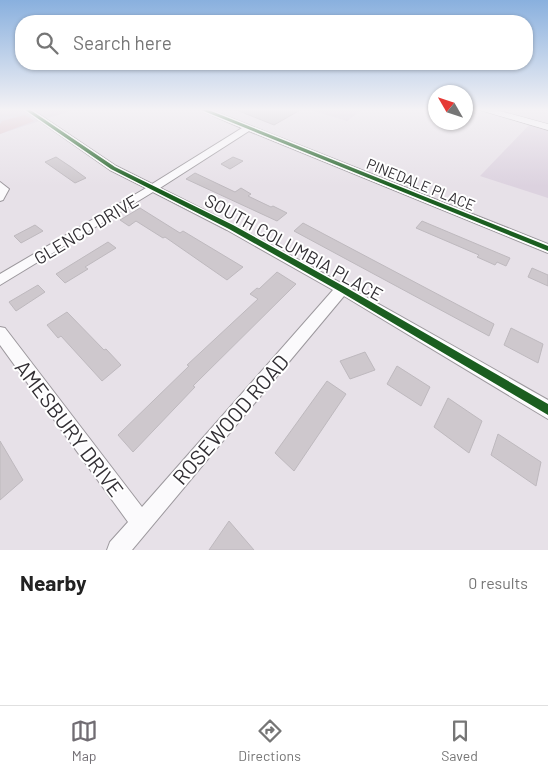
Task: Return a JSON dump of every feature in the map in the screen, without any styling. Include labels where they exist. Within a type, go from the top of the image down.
[{"type":"street","name":"SOUTH COLUMBIA PLACE","points":[[63,135],[113,168],[231,226],[548,410]]},
{"type":"street","name":"GLENCO DRIVE","points":[[0,280],[237,135]]},
{"type":"street","name":"PINEDALE PLACE","points":[[265,135],[548,249]]},
{"type":"street","points":[[0,184],[4,189],[0,198]]},
{"type":"street","name":"ROSEWOOD ROAD","points":[[118,550],[342,289]]},
{"type":"street","name":"AMESBURY DRIVE","points":[[0,333],[141,523]]},
{"type":"shaded area","points":[[520,135],[548,135],[548,198],[480,176]]},
{"type":"building","points":[[56,157],[86,178],[75,183],[45,162]]},
{"type":"building","points":[[233,157],[243,161],[230,169],[221,164]]},
{"type":"building","points":[[195,173],[235,192],[241,188],[251,194],[248,196],[287,213],[277,221],[186,179]]},
{"type":"building","points":[[140,208],[180,233],[183,231],[243,267],[227,280],[165,237],[163,238],[136,221],[129,226],[120,220]]},
{"type":"building","points":[[422,221],[510,258],[506,266],[497,262],[495,265],[477,257],[479,255],[416,228]]},
{"type":"building","points":[[303,223],[494,324],[489,336],[294,231]]},
{"type":"building","points":[[35,225],[43,231],[21,243],[14,236]]},
{"type":"building","points":[[108,242],[116,248],[85,267],[88,269],[65,283],[56,274]]},
{"type":"building","points":[[532,268],[548,275],[548,286],[528,277]]},
{"type":"building","points":[[277,272],[296,284],[193,386],[195,387],[133,452],[118,435],[189,366],[187,365],[258,299],[250,294],[257,288],[259,289]]},
{"type":"building","points":[[38,285],[45,292],[16,311],[9,302]]},
{"type":"building","points":[[67,312],[121,365],[102,381],[61,336],[58,338],[47,325]]},
{"type":"building","points":[[511,328],[543,344],[538,363],[504,345]]},
{"type":"building","points":[[365,352],[375,370],[350,379],[340,361]]},
{"type":"building","points":[[397,366],[430,387],[421,406],[387,384]]},
{"type":"building","points":[[327,381],[346,394],[294,471],[275,453]]},
{"type":"building","points":[[448,398],[482,421],[469,453],[434,427]]},
{"type":"building","points":[[498,434],[541,462],[536,486],[491,455]]},
{"type":"building","points":[[0,441],[23,480],[0,500]]},
{"type":"building","points":[[229,521],[254,550],[209,550]]},
{"type":"cycle path","points":[[64,135],[113,168],[231,227],[342,289],[548,410]]},
{"type":"cycle path","points":[[265,135],[548,249]]}]
